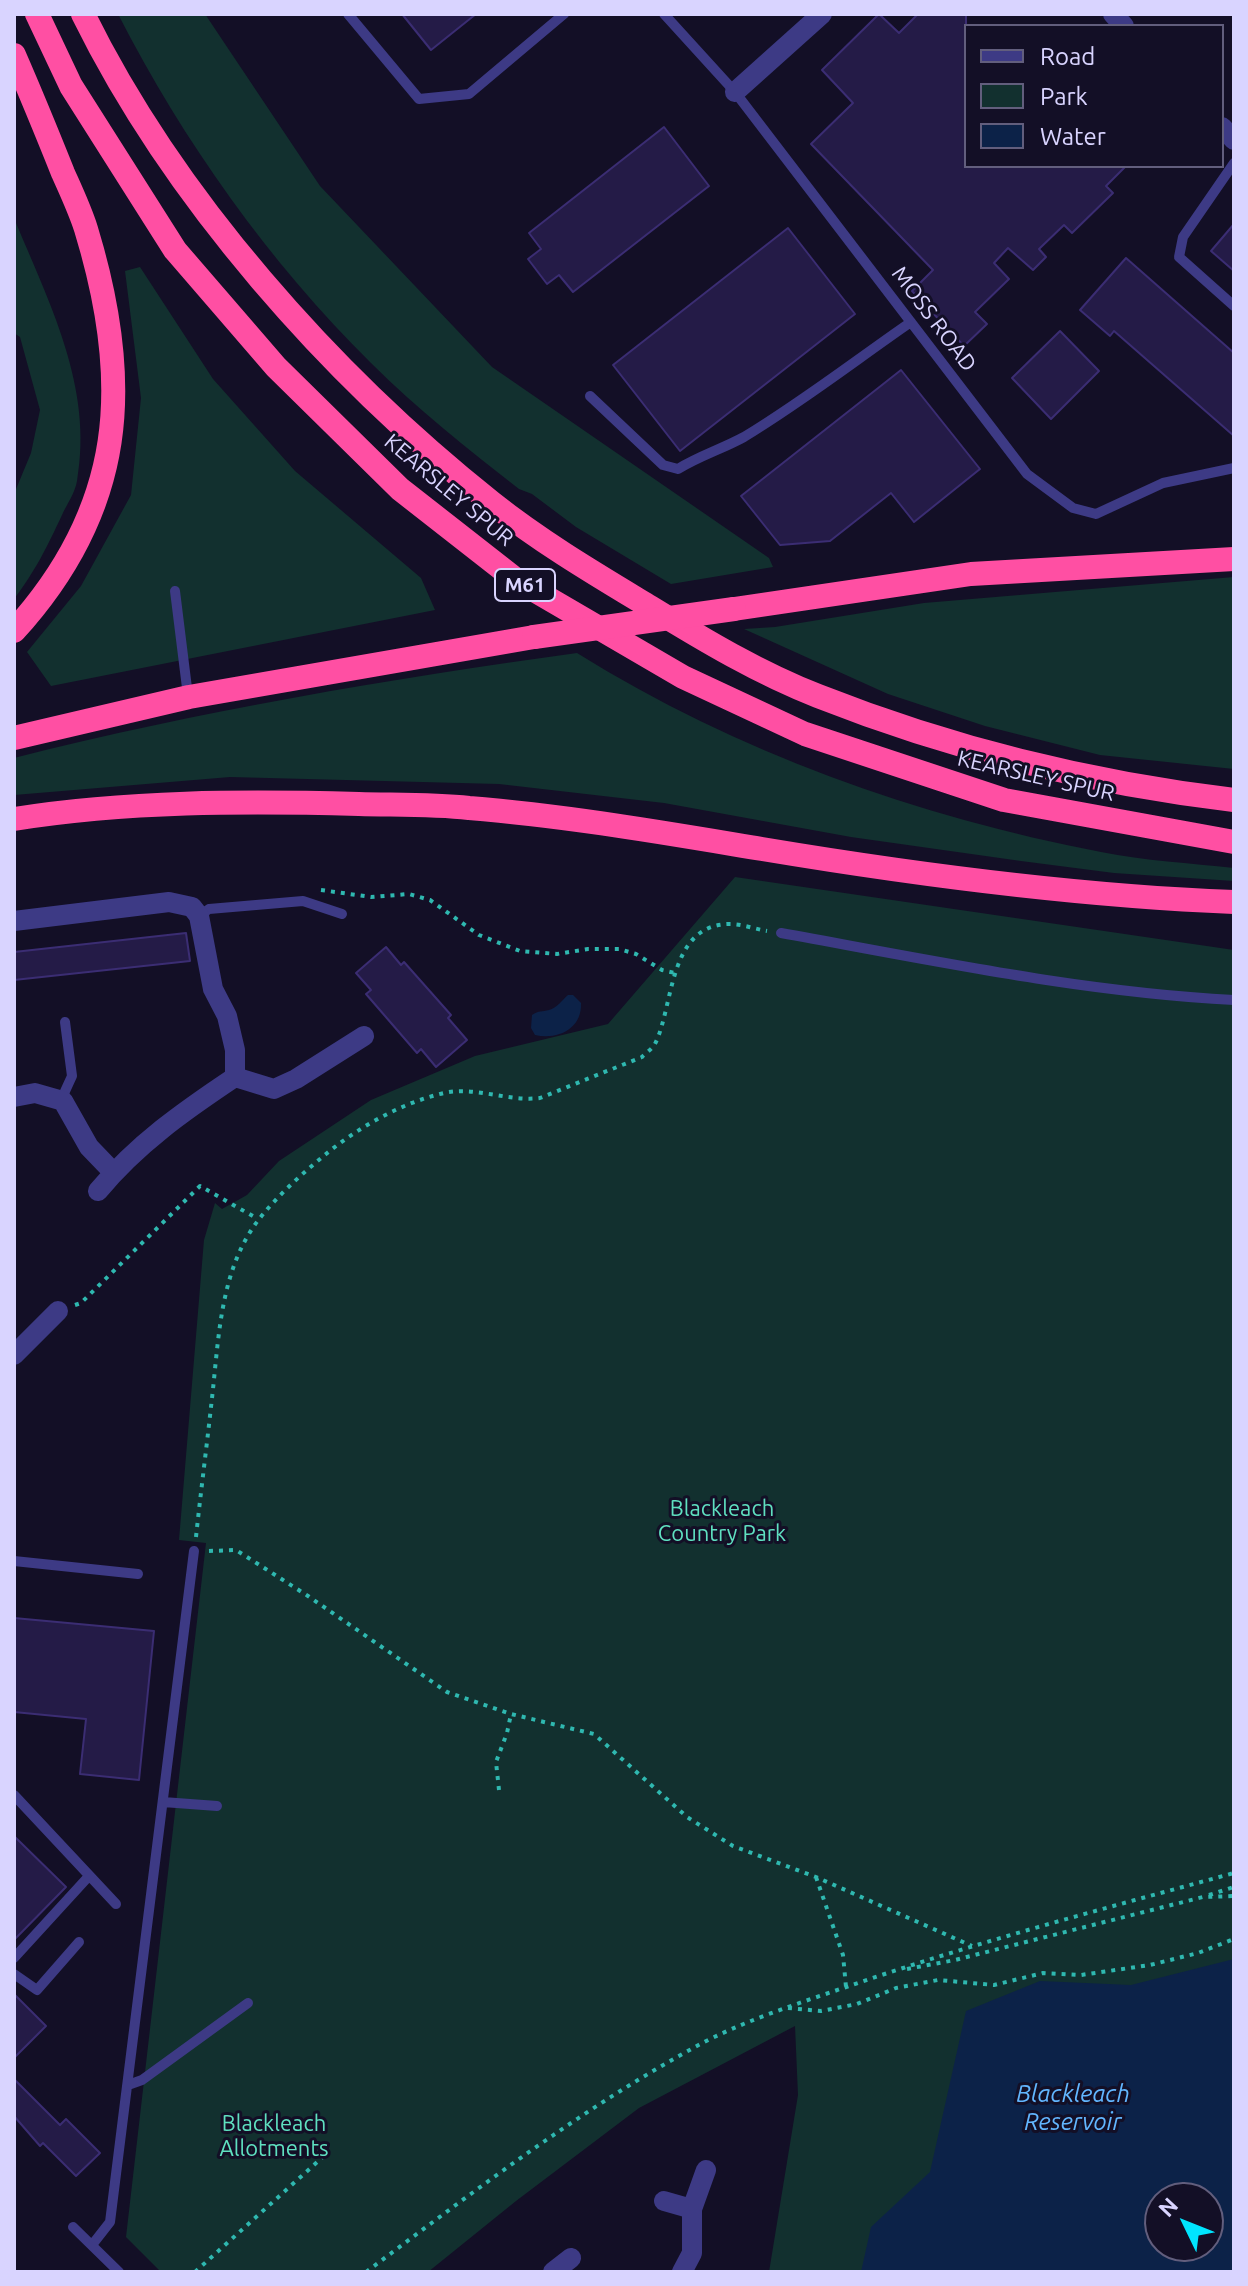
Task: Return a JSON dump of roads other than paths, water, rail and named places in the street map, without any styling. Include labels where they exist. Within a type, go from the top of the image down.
[{"type":"highway","name":"KEARSLEY SPUR","points":[[37,14],[71,86],[175,250],[276,367],[400,489],[515,579],[683,677],[805,734],[1004,800],[1234,842]]},
{"type":"highway","name":"KEARSLEY SPUR","points":[[83,14],[146,127],[267,286],[372,400],[493,504],[582,565],[708,642],[762,671],[815,695],[889,722],[1062,773],[1166,792],[1234,800]]},
{"type":"highway","points":[[14,55],[85,226],[103,291],[112,357],[113,406],[108,454],[96,503],[71,555],[34,609],[14,631]]},
{"type":"highway","name":"M61","points":[[14,738],[189,697],[534,637],[971,574],[1234,559]]},
{"type":"highway","points":[[14,819],[194,804],[467,807],[677,834],[1043,889],[1234,902]]},
{"type":"street","points":[[735,92],[822,14]]},
{"type":"street","points":[[14,921],[169,902],[192,907],[199,916],[213,989],[227,1016],[235,1050],[235,1077]]},
{"type":"street","points":[[235,1077],[274,1089],[296,1079],[364,1036]]},
{"type":"street","points":[[98,1191],[124,1160],[171,1121],[235,1077]]},
{"type":"street","points":[[14,1097],[35,1093],[61,1100],[89,1147],[114,1173]]},
{"type":"street","points":[[14,1355],[58,1311]]},
{"type":"street","points":[[682,2272],[692,2253],[692,2209],[706,2170]]},
{"type":"street","points":[[664,2201],[692,2209]]},
{"type":"street","points":[[553,2272],[571,2258]]},
{"type":"lane","points":[[348,14],[419,99],[469,94],[564,14]]},
{"type":"lane","name":"MOSS ROAD","points":[[664,14],[735,92],[1027,474],[1073,508],[1096,514],[1163,483],[1234,468]]},
{"type":"lane","points":[[1234,163],[1183,237],[1179,257],[1234,306]]},
{"type":"lane","points":[[590,396],[663,465],[678,469],[746,436],[911,322]]},
{"type":"lane","points":[[175,591],[189,697]]},
{"type":"lane","points":[[199,916],[209,909],[303,901],[342,914]]},
{"type":"lane","points":[[781,933],[1044,980],[1176,997],[1234,1000]]},
{"type":"lane","points":[[61,1100],[72,1076],[65,1022]]},
{"type":"lane","points":[[92,2245],[110,2222],[194,1551]]},
{"type":"lane","points":[[14,1561],[138,1574]]},
{"type":"lane","points":[[14,1795],[116,1904]]},
{"type":"lane","points":[[163,1802],[217,1806]]},
{"type":"lane","points":[[14,1958],[89,1876]]},
{"type":"lane","points":[[14,1974],[37,1990],[79,1942]]},
{"type":"lane","points":[[128,2085],[142,2080],[248,2003]]},
{"type":"lane","points":[[73,2227],[119,2272]]},
{"type":"water","points":[[568,995],[573,995],[581,1003],[573,1026],[552,1036],[535,1035],[531,1028],[532,1015],[552,1009]]},
{"type":"water","name":"Blackleach Reservoir","points":[[1234,1959],[1234,2272],[861,2272],[871,2227],[930,2172],[966,2011],[1040,1981],[1131,1985]]},
{"type":"park label","name":"Blackleach Country Park","points":[[722,1522]]},
{"type":"park label","name":"Blackleach Allotments","points":[[274,2136]]}]
